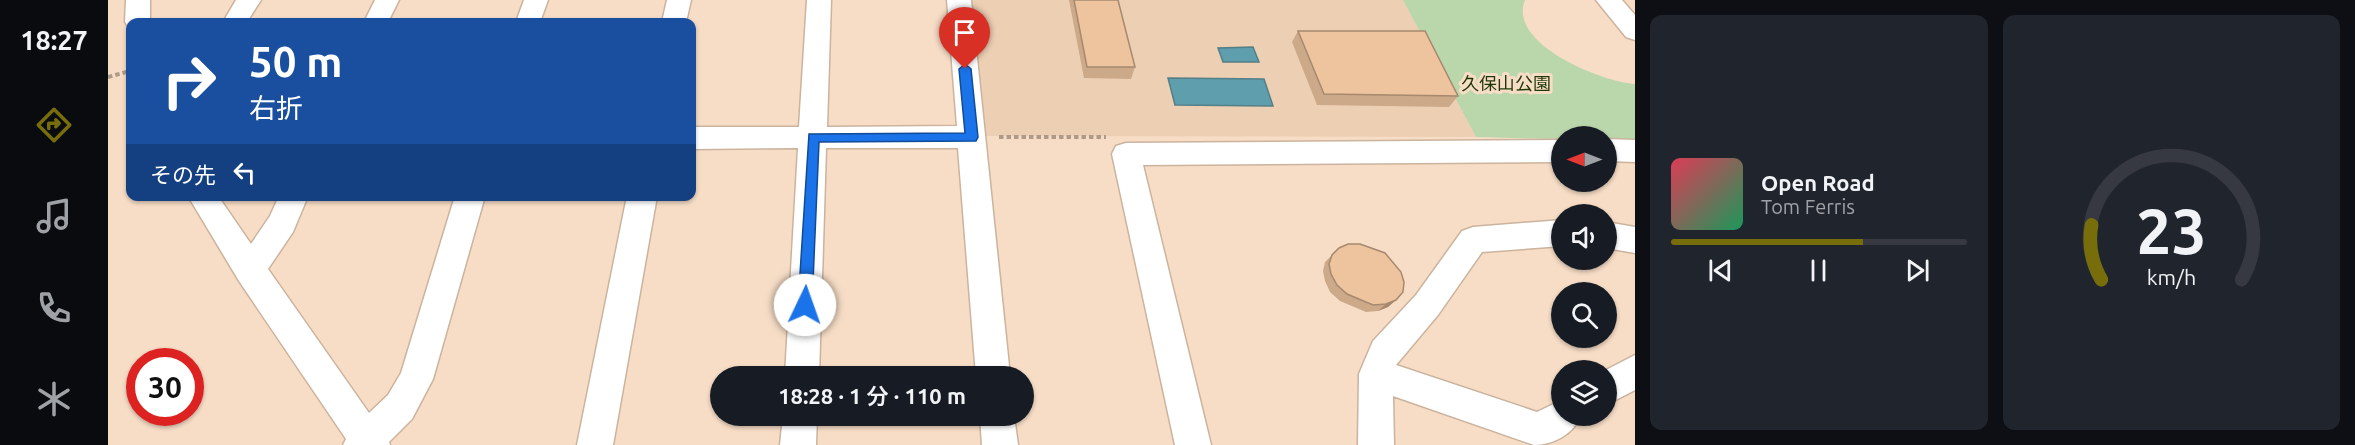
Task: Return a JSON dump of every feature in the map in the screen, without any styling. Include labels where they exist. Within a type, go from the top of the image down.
[{"type":"street","points":[[138,0],[138,18]]},
{"type":"street","points":[[238,18],[249,0]]},
{"type":"street","points":[[378,18],[387,0]]},
{"type":"street","points":[[529,18],[536,0]]},
{"type":"street","points":[[675,18],[679,0]]},
{"type":"street","points":[[802,366],[819,0]]},
{"type":"street","points":[[959,0],[992,366]]},
{"type":"street","points":[[1608,0],[1635,31]]},
{"type":"street","points":[[696,138],[972,137]]},
{"type":"street","points":[[1193,445],[1126,154],[1551,150]]},
{"type":"street","points":[[1617,150],[1635,151]]},
{"type":"street","points":[[205,201],[250,272],[367,444],[400,406],[416,379],[469,201]]},
{"type":"street","points":[[250,272],[282,223],[292,201]]},
{"type":"street","points":[[595,445],[641,201]]},
{"type":"street","points":[[1376,445],[1376,374],[1385,352],[1427,304],[1473,240],[1551,234]]},
{"type":"street","points":[[1617,237],[1635,240]]},
{"type":"street","points":[[1617,382],[1635,371]]},
{"type":"street","points":[[1376,374],[1540,430],[1551,423]]},
{"type":"street","points":[[798,445],[799,426]]},
{"type":"street","points":[[998,426],[1000,445]]},
{"type":"path","points":[[108,77],[126,71]]},
{"type":"shaded area","points":[[972,0],[1403,0],[1476,137],[986,136]]},
{"type":"green space","name":"久保山公園","points":[[1403,0],[1525,0],[1523,16],[1530,31],[1543,45],[1561,58],[1581,68],[1620,82],[1635,84],[1635,141],[1617,140],[1617,126],[1551,126],[1551,139],[1476,137]]},
{"type":"water","points":[[1253,47],[1259,62],[1223,62],[1218,48]]},
{"type":"water","points":[[1168,78],[1264,79],[1273,106],[1175,105]]},
{"type":"building","points":[[1074,0],[1118,0],[1135,67],[1087,67]]},
{"type":"building","points":[[1298,31],[1425,31],[1458,96],[1324,94]]},
{"type":"building","points":[[1348,244],[1360,244],[1385,253],[1401,272],[1404,282],[1403,292],[1396,300],[1373,305],[1347,294],[1337,285],[1329,264],[1332,255],[1339,248]]},
{"type":"route","points":[[805,305],[813,137],[972,137],[965,69]]}]
